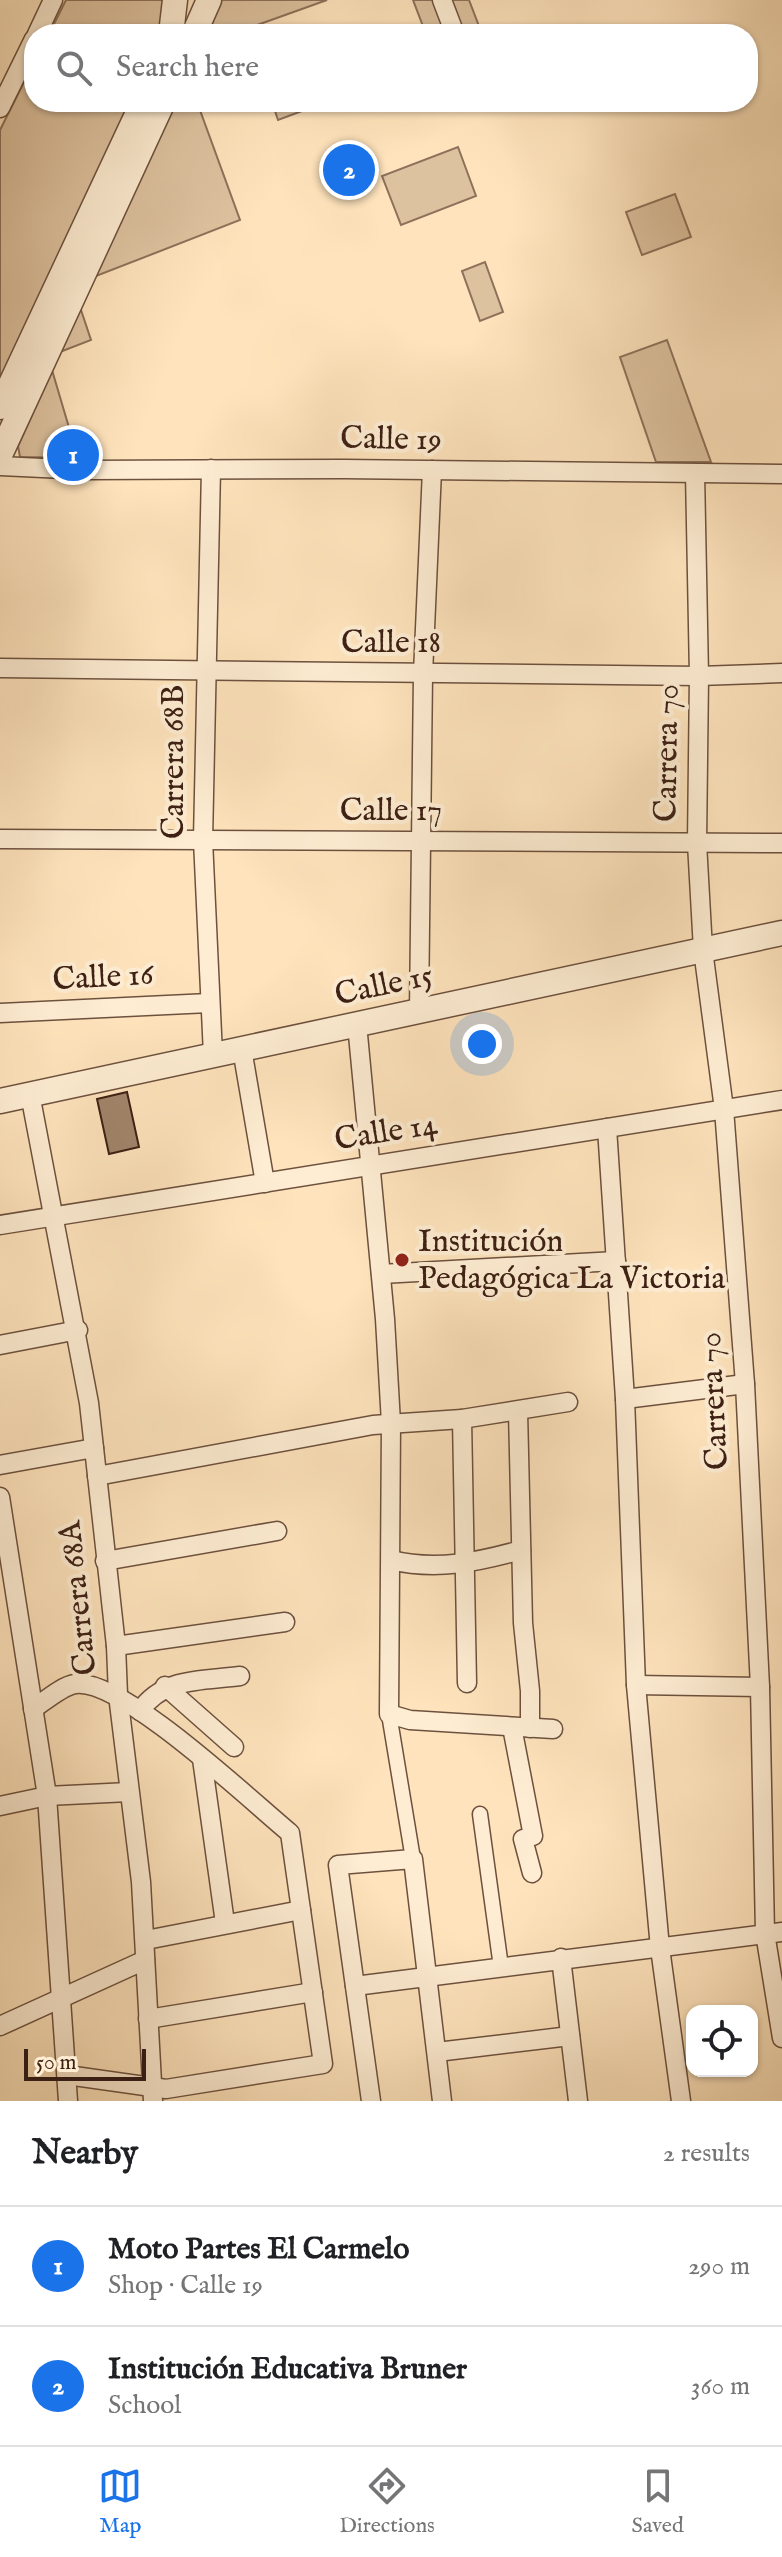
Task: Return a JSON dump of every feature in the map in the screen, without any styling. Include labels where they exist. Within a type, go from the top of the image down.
[{"type":"street","points":[[41,24],[53,0]]},
{"type":"street","points":[[172,24],[175,0]]},
{"type":"street","points":[[198,24],[209,0]]},
{"type":"street","points":[[442,0],[451,24]]},
{"type":"street","points":[[0,108],[6,86],[24,56]]},
{"type":"street","points":[[0,407],[138,112]]},
{"type":"street","points":[[0,455],[47,361],[159,112]]},
{"type":"street","name":"Calle 19","points":[[0,466],[85,470],[782,474]]},
{"type":"street","name":"Carrera 68B","points":[[211,469],[204,672],[203,840],[213,1055]]},
{"type":"street","points":[[419,1011],[423,674],[432,470]]},
{"type":"street","name":"Carrera 70","points":[[695,473],[699,676],[697,843],[703,950],[724,1109],[745,1384],[782,2038]]},
{"type":"street","name":"Calle 18","points":[[0,668],[699,676],[782,673]]},
{"type":"street","name":"Calle 17","points":[[0,839],[782,843]]},
{"type":"street","name":"Calle 15","points":[[0,1101],[782,933]]},
{"type":"street","name":"Calle 16","points":[[0,1013],[209,1003]]},
{"type":"street","points":[[357,1024],[381,1274],[391,1423],[389,1714],[413,1859],[442,2101]]},
{"type":"street","points":[[242,1049],[265,1183]]},
{"type":"street","name":"Carrera 68A","points":[[30,1094],[78,1330],[94,1448],[146,1940],[153,2094]]},
{"type":"street","name":"Calle 14","points":[[0,1225],[782,1100]]},
{"type":"street","points":[[607,1128],[625,1399],[636,1685],[660,1948],[681,2101]]},
{"type":"street","points":[[381,1274],[616,1261]]},
{"type":"street","points":[[0,1345],[78,1330]]},
{"type":"street","points":[[625,1399],[745,1384]]},
{"type":"street","points":[[97,1476],[391,1423],[462,1419],[568,1402]]},
{"type":"street","points":[[518,1411],[521,1727],[533,1836],[523,1839],[532,1873]]},
{"type":"street","points":[[462,1419],[467,1683]]},
{"type":"street","points":[[0,1465],[94,1448]]},
{"type":"street","points":[[0,1497],[7,1579],[47,1796],[68,2101]]},
{"type":"street","points":[[105,1561],[277,1531]]},
{"type":"street","points":[[391,1560],[410,1565],[466,1565],[521,1550]]},
{"type":"street","points":[[116,1646],[285,1622]]},
{"type":"street","points":[[140,1711],[151,1695],[165,1686],[240,1676]]},
{"type":"street","points":[[33,1709],[73,1684],[92,1684],[118,1695],[202,1759],[290,1833],[323,2064],[166,2089],[153,2094],[67,2075]]},
{"type":"street","points":[[636,1685],[760,1687]]},
{"type":"street","points":[[165,1686],[234,1747]]},
{"type":"street","points":[[389,1714],[410,1720],[553,1729]]},
{"type":"street","points":[[202,1759],[225,1923]]},
{"type":"street","points":[[0,1806],[47,1796],[129,1792]]},
{"type":"street","points":[[480,1814],[501,1967]]},
{"type":"street","points":[[371,2101],[338,1865],[413,1859]]},
{"type":"street","points":[[146,1940],[301,1910]]},
{"type":"street","points":[[355,1986],[774,1932]]},
{"type":"street","points":[[561,1958],[578,2101]]},
{"type":"street","points":[[0,2026],[145,1960]]},
{"type":"street","points":[[148,2019],[313,1992]]},
{"type":"street","points":[[437,2052],[570,2036]]},
{"type":"shaded area","points":[[66,0],[165,0],[162,24],[54,24]]},
{"type":"shaded area","points":[[217,0],[327,0],[260,24],[208,24]]},
{"type":"shaded area","points":[[413,0],[469,0],[478,24],[422,24]]},
{"type":"shaded area","points":[[24,82],[24,112],[126,112],[0,387],[0,130]]},
{"type":"shaded area","points":[[168,112],[201,112],[240,220],[91,278]]},
{"type":"shaded area","points":[[275,112],[299,112],[278,120]]},
{"type":"shaded area","points":[[458,147],[476,196],[401,225],[382,176]]},
{"type":"shaded area","points":[[675,194],[691,237],[642,255],[626,212]]},
{"type":"shaded area","points":[[485,262],[503,312],[480,321],[462,271]]},
{"type":"shaded area","points":[[79,304],[91,340],[60,352]]},
{"type":"shaded area","points":[[667,340],[711,462],[656,462],[620,357]]},
{"type":"shaded area","points":[[52,370],[78,458],[20,457],[18,446]]},
{"type":"building","points":[[127,1092],[139,1147],[109,1154],[97,1099]]},
{"type":"place","name":"Institución Educativa Bruner","points":[[349,170]]},
{"type":"place","name":"Moto Partes El Carmelo","points":[[73,455]]},
{"type":"place","name":"Institución Pedagógica La Victoria","points":[[402,1260]]}]
